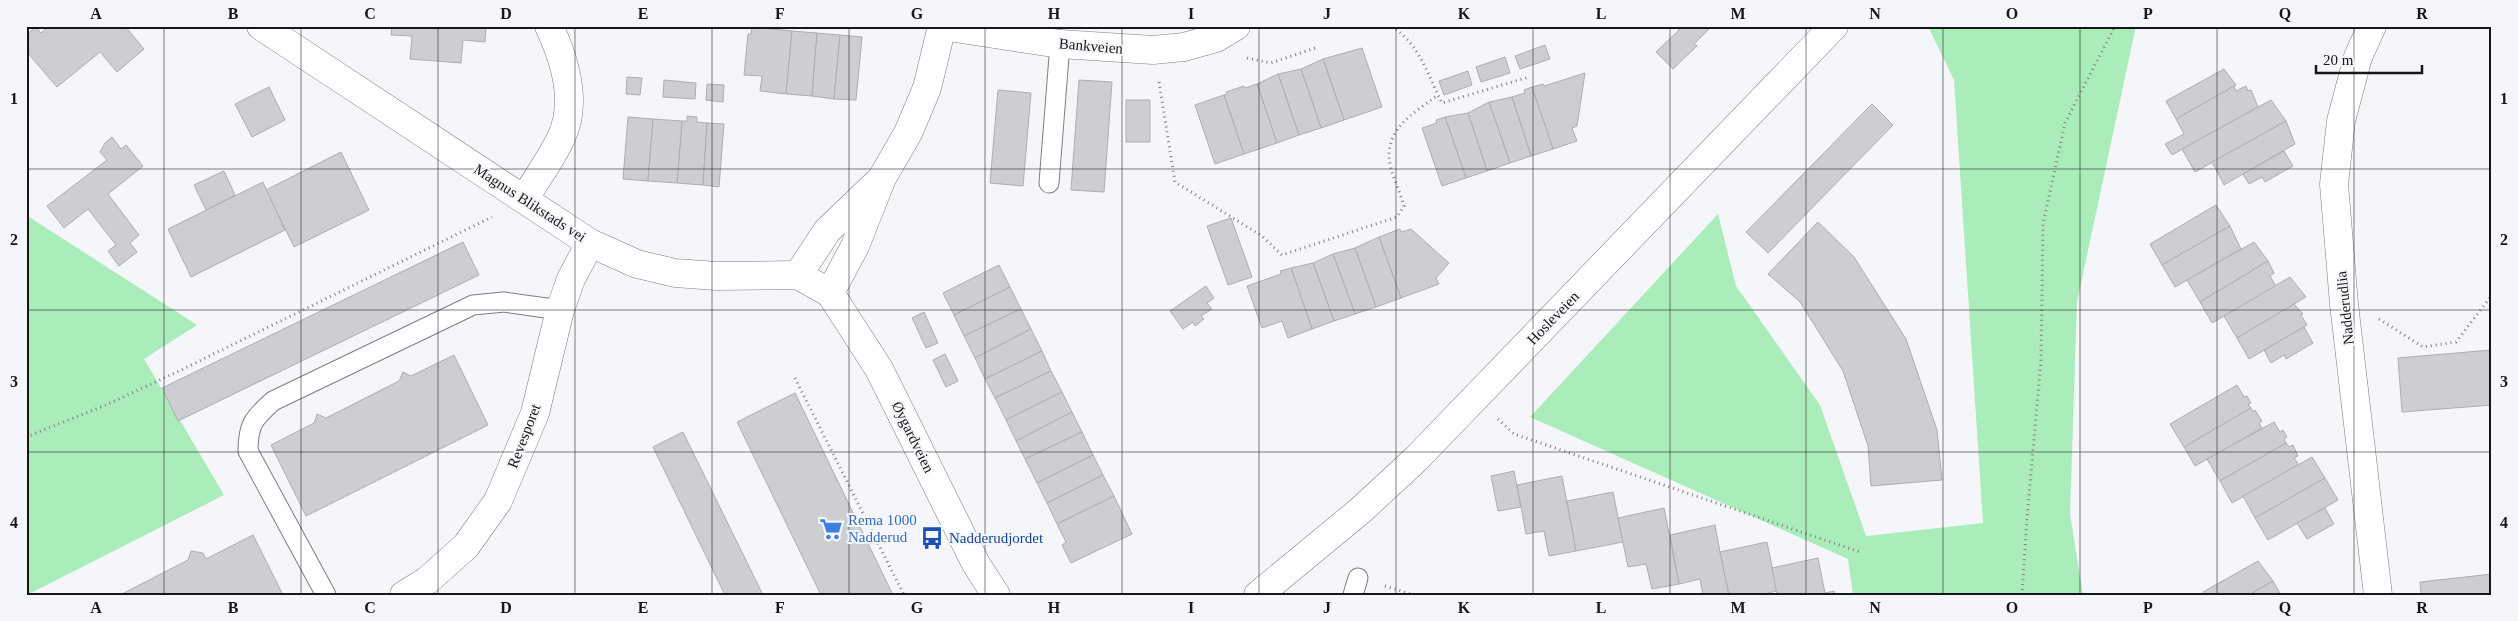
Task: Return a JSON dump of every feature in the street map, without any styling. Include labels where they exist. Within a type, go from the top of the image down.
[{"type":"street","name":"Magnus Blikstads vei","points":[[261,26],[525,198],[590,243],[637,264],[675,274],[717,276],[798,275]]},
{"type":"street","points":[[525,198],[561,137],[568,117],[569,86],[549,26]]},
{"type":"street","points":[[882,178],[827,231],[798,275],[830,293],[855,246],[882,178],[908,133],[927,88],[942,26]]},
{"type":"street","name":"Bankveien","points":[[942,26],[1060,44],[1153,50],[1184,47],[1226,32]]},
{"type":"street","name":"Hosleveien","points":[[1258,595],[1303,560],[1361,510],[1476,399],[1834,26]]},
{"type":"street","name":"Nadderudlia","points":[[2372,26],[2358,57],[2341,121],[2334,184],[2344,304],[2378,595]]},
{"type":"street","name":"Revesporet","points":[[404,595],[429,587],[466,546],[498,501],[535,412],[560,310],[572,279],[590,243]]},
{"type":"street","name":"Øygardveien","points":[[830,293],[879,369],[992,592]]},
{"type":"lane","points":[[1050,183],[1060,44]]},
{"type":"lane","points":[[326,595],[248,451],[248,433],[255,417],[273,401],[473,305],[504,302],[560,310]]},
{"type":"path","points":[[1392,26],[1405,35],[1419,52],[1442,103],[1529,77]]},
{"type":"path","points":[[2022,595],[2041,361],[2043,224],[2065,123],[2115,26]]},
{"type":"path","points":[[1226,32],[1233,52],[1252,60],[1271,63],[1318,46]]},
{"type":"path","points":[[1153,50],[1175,182],[1262,236],[1282,255],[1397,217],[1404,206],[1389,157],[1393,137],[1397,128],[1438,95]]},
{"type":"path","points":[[26,437],[177,372],[488,219],[525,198]]},
{"type":"path","points":[[2344,304],[2369,313],[2423,347],[2456,342],[2492,295]]},
{"type":"path","points":[[795,378],[904,595]]},
{"type":"path","points":[[1476,399],[1514,434],[1860,552]]},
{"type":"green space","points":[[1928,26],[2136,26],[2077,302],[2070,514],[2083,595],[1853,595],[1848,559],[1530,417],[1718,214],[1736,286],[1820,405],[1866,536],[1983,523],[1954,80]]},
{"type":"green space","points":[[26,215],[197,325],[144,359],[224,495],[27,595]]},
{"type":"building","points":[[49,26],[125,26],[144,49],[117,72],[100,52],[57,87],[26,51],[26,35],[36,27],[41,33]]},
{"type":"building","points":[[392,26],[486,26],[485,42],[463,40],[461,63],[410,59],[412,36],[391,35]]},
{"type":"building","points":[[1675,26],[1712,26],[1694,44],[1697,46],[1673,69],[1656,52],[1679,30]]},
{"type":"building","points":[[752,27],[792,31],[786,94],[760,91],[762,76],[744,75],[748,34],[751,34]]},
{"type":"building","points":[[792,31],[817,33],[812,96],[786,94]]},
{"type":"building","points":[[817,33],[840,35],[834,99],[812,96]]},
{"type":"building","points":[[840,35],[862,37],[856,100],[834,99]]},
{"type":"building","points":[[1545,45],[1550,59],[1520,69],[1515,56]]},
{"type":"building","points":[[1362,48],[1382,107],[1344,120],[1323,59]]},
{"type":"building","points":[[1505,57],[1510,73],[1481,82],[1476,67]]},
{"type":"building","points":[[1323,59],[1344,120],[1321,128],[1301,69]]},
{"type":"building","points":[[1301,69],[1321,128],[1299,135],[1278,74]]},
{"type":"building","points":[[2224,69],[2236,85],[2176,119],[2166,101]]},
{"type":"building","points":[[1468,71],[1472,85],[1444,95],[1439,81]]},
{"type":"building","points":[[1585,73],[1577,126],[1572,128],[1577,141],[1553,149],[1532,87],[1543,84],[1544,86]]},
{"type":"building","points":[[1278,74],[1299,135],[1277,143],[1257,84]]},
{"type":"building","points":[[627,77],[642,78],[640,95],[626,94]]},
{"type":"building","points":[[664,80],[696,83],[695,99],[663,97]]},
{"type":"building","points":[[1079,80],[1112,82],[1104,192],[1071,190]]},
{"type":"building","points":[[707,84],[724,85],[723,102],[706,100]]},
{"type":"building","points":[[1257,84],[1277,143],[1244,154],[1224,95],[1227,94],[1226,92],[1244,86],[1245,88]]},
{"type":"building","points":[[2234,86],[2236,91],[2246,86],[2248,91],[2251,90],[2258,107],[2172,155],[2165,144],[2184,134],[2176,119]]},
{"type":"building","points":[[269,87],[285,120],[252,137],[235,104]]},
{"type":"building","points":[[1532,87],[1553,149],[1531,156],[1512,97],[1525,93],[1524,90]]},
{"type":"building","points":[[998,90],[1031,93],[1023,186],[990,183]]},
{"type":"building","points":[[1224,95],[1244,154],[1215,164],[1195,105]]},
{"type":"building","points":[[1512,97],[1531,156],[1510,163],[1489,102]]},
{"type":"building","points":[[1126,100],[1150,100],[1150,142],[1126,142]]},
{"type":"building","points":[[2271,100],[2286,121],[2195,172],[2182,149]]},
{"type":"building","points":[[1489,102],[1510,163],[1487,171],[1468,113]]},
{"type":"building","points":[[1872,104],[1893,125],[1768,253],[1746,232]]},
{"type":"building","points":[[1468,113],[1487,171],[1466,178],[1445,117]]},
{"type":"building","points":[[687,116],[697,117],[697,122],[707,123],[703,185],[677,183],[682,121],[687,121]]},
{"type":"building","points":[[628,117],[653,119],[648,181],[623,179]]},
{"type":"building","points":[[1445,117],[1466,178],[1442,186],[1422,128],[1437,123],[1436,120]]},
{"type":"building","points":[[653,119],[682,121],[677,183],[648,181]]},
{"type":"building","points":[[2286,121],[2295,144],[2224,185],[2212,162]]},
{"type":"building","points":[[707,123],[724,124],[719,187],[703,185]]},
{"type":"building","points":[[112,137],[121,149],[126,145],[143,166],[108,194],[139,235],[130,243],[137,252],[119,266],[108,251],[116,245],[88,209],[64,228],[47,206],[107,160],[100,152],[105,143]]},
{"type":"building","points":[[2284,151],[2293,166],[2265,182],[2262,177],[2249,184],[2243,174]]},
{"type":"building","points":[[341,152],[369,210],[294,247],[266,190]]},
{"type":"building","points":[[224,171],[235,195],[206,210],[194,185]]},
{"type":"building","points":[[263,182],[285,230],[191,277],[168,229]]},
{"type":"building","points":[[2216,205],[2230,226],[2162,265],[2150,244]]},
{"type":"building","points":[[1231,218],[1252,277],[1228,285],[1207,226]]},
{"type":"building","points":[[1818,222],[1854,257],[1906,339],[1937,430],[1942,480],[1871,486],[1868,446],[1843,371],[1800,302],[1768,274]]},
{"type":"building","points":[[2230,226],[2241,249],[2175,287],[2162,265]]},
{"type":"building","points":[[1400,229],[1401,232],[1411,229],[1449,263],[1436,278],[1439,284],[1401,298],[1379,237]]},
{"type":"building","points":[[1379,237],[1401,298],[1376,307],[1355,248]]},
{"type":"building","points":[[463,242],[479,275],[178,421],[162,388]]},
{"type":"building","points":[[2254,242],[2268,261],[2200,302],[2187,280]]},
{"type":"building","points":[[1355,248],[1376,307],[1355,314],[1333,254]]},
{"type":"building","points":[[1333,254],[1355,314],[1334,321],[1313,263]]},
{"type":"building","points":[[2268,261],[2274,273],[2270,276],[2276,286],[2212,323],[2200,302]]},
{"type":"building","points":[[1313,263],[1334,321],[1312,329],[1291,268]]},
{"type":"building","points":[[999,265],[1010,287],[954,315],[943,293]]},
{"type":"building","points":[[1291,268],[1312,329],[1288,338],[1282,321],[1262,328],[1247,286],[1281,274],[1280,271]]},
{"type":"building","points":[[2290,277],[2306,297],[2237,338],[2224,316]]},
{"type":"building","points":[[1206,286],[1214,298],[1207,303],[1212,309],[1201,316],[1204,319],[1195,326],[1193,322],[1183,329],[1170,311]]},
{"type":"building","points":[[1010,287],[1021,309],[964,336],[954,315]]},
{"type":"building","points":[[2294,304],[2303,314],[2301,315],[2307,325],[2249,359],[2237,338]]},
{"type":"building","points":[[1021,309],[1031,329],[975,358],[964,336]]},
{"type":"building","points":[[924,312],[938,343],[926,348],[912,318]]},
{"type":"building","points":[[2304,327],[2313,343],[2286,359],[2284,355],[2271,363],[2264,350]]},
{"type":"building","points":[[1031,329],[1042,351],[985,379],[975,358]]},
{"type":"building","points":[[2491,346],[2492,405],[2402,412],[2398,358],[2491,350]]},
{"type":"building","points":[[1042,351],[1051,371],[995,398],[985,379]]},
{"type":"building","points":[[945,354],[958,381],[946,387],[933,360]]},
{"type":"building","points":[[454,355],[488,425],[306,516],[271,445],[314,423],[317,414],[326,418],[399,381],[403,372],[411,376]]},
{"type":"building","points":[[1051,371],[1062,392],[1006,420],[995,398]]},
{"type":"building","points":[[2237,385],[2244,397],[2247,396],[2251,403],[2248,404],[2251,408],[2184,447],[2170,424]]},
{"type":"building","points":[[1062,392],[1072,412],[1016,441],[1006,420]]},
{"type":"building","points":[[795,393],[893,595],[821,595],[737,422]]},
{"type":"building","points":[[2251,408],[2253,412],[2255,410],[2262,421],[2259,423],[2262,428],[2195,466],[2184,447]]},
{"type":"building","points":[[1072,412],[1082,432],[1025,459],[1016,441]]},
{"type":"building","points":[[2274,422],[2280,432],[2283,430],[2287,437],[2284,439],[2286,443],[2220,481],[2207,459]]},
{"type":"building","points":[[683,432],[763,595],[725,595],[653,447]]},
{"type":"building","points":[[1082,432],[1093,455],[1037,483],[1025,459]]},
{"type":"building","points":[[2286,443],[2289,447],[2293,445],[2298,456],[2294,458],[2299,465],[2232,503],[2220,481]]},
{"type":"building","points":[[1093,455],[1103,475],[1047,503],[1037,483]]},
{"type":"building","points":[[2312,457],[2325,478],[2255,518],[2243,496]]},
{"type":"building","points":[[1514,471],[1521,507],[1498,511],[1491,476]]},
{"type":"building","points":[[1103,475],[1114,496],[1057,524],[1047,503]]},
{"type":"building","points":[[1562,476],[1576,551],[1549,556],[1544,531],[1526,534],[1517,485]]},
{"type":"building","points":[[2325,478],[2338,500],[2268,540],[2255,518]]},
{"type":"building","points":[[1613,492],[1623,542],[1576,551],[1567,501]]},
{"type":"building","points":[[1114,496],[1132,534],[1071,563],[1062,545],[1066,542],[1057,524]]},
{"type":"building","points":[[1664,508],[1679,584],[1652,589],[1646,564],[1628,567],[1618,518]]},
{"type":"building","points":[[2325,508],[2334,524],[2307,539],[2297,523]]},
{"type":"building","points":[[1715,525],[1729,595],[1703,595],[1700,579],[1679,584],[1670,535]]},
{"type":"building","points":[[253,535],[283,595],[120,595],[188,560],[191,551],[203,553],[206,559]]},
{"type":"building","points":[[1767,542],[1777,591],[1759,595],[1729,595],[1720,552]]},
{"type":"building","points":[[1818,558],[1825,593],[1834,591],[1835,595],[1777,595],[1772,568]]},
{"type":"building","points":[[2258,561],[2273,581],[2249,595],[2204,595],[2203,592]]},
{"type":"building","points":[[2492,574],[2492,595],[2421,595],[2420,582]]},
{"type":"building","points":[[2273,581],[2281,595],[2249,595]]},
{"type":"place","name":"Rema 1000 Nadderud","points":[[831,529]]},
{"type":"place","name":"Nadderudjordet","points":[[932,538]]}]
